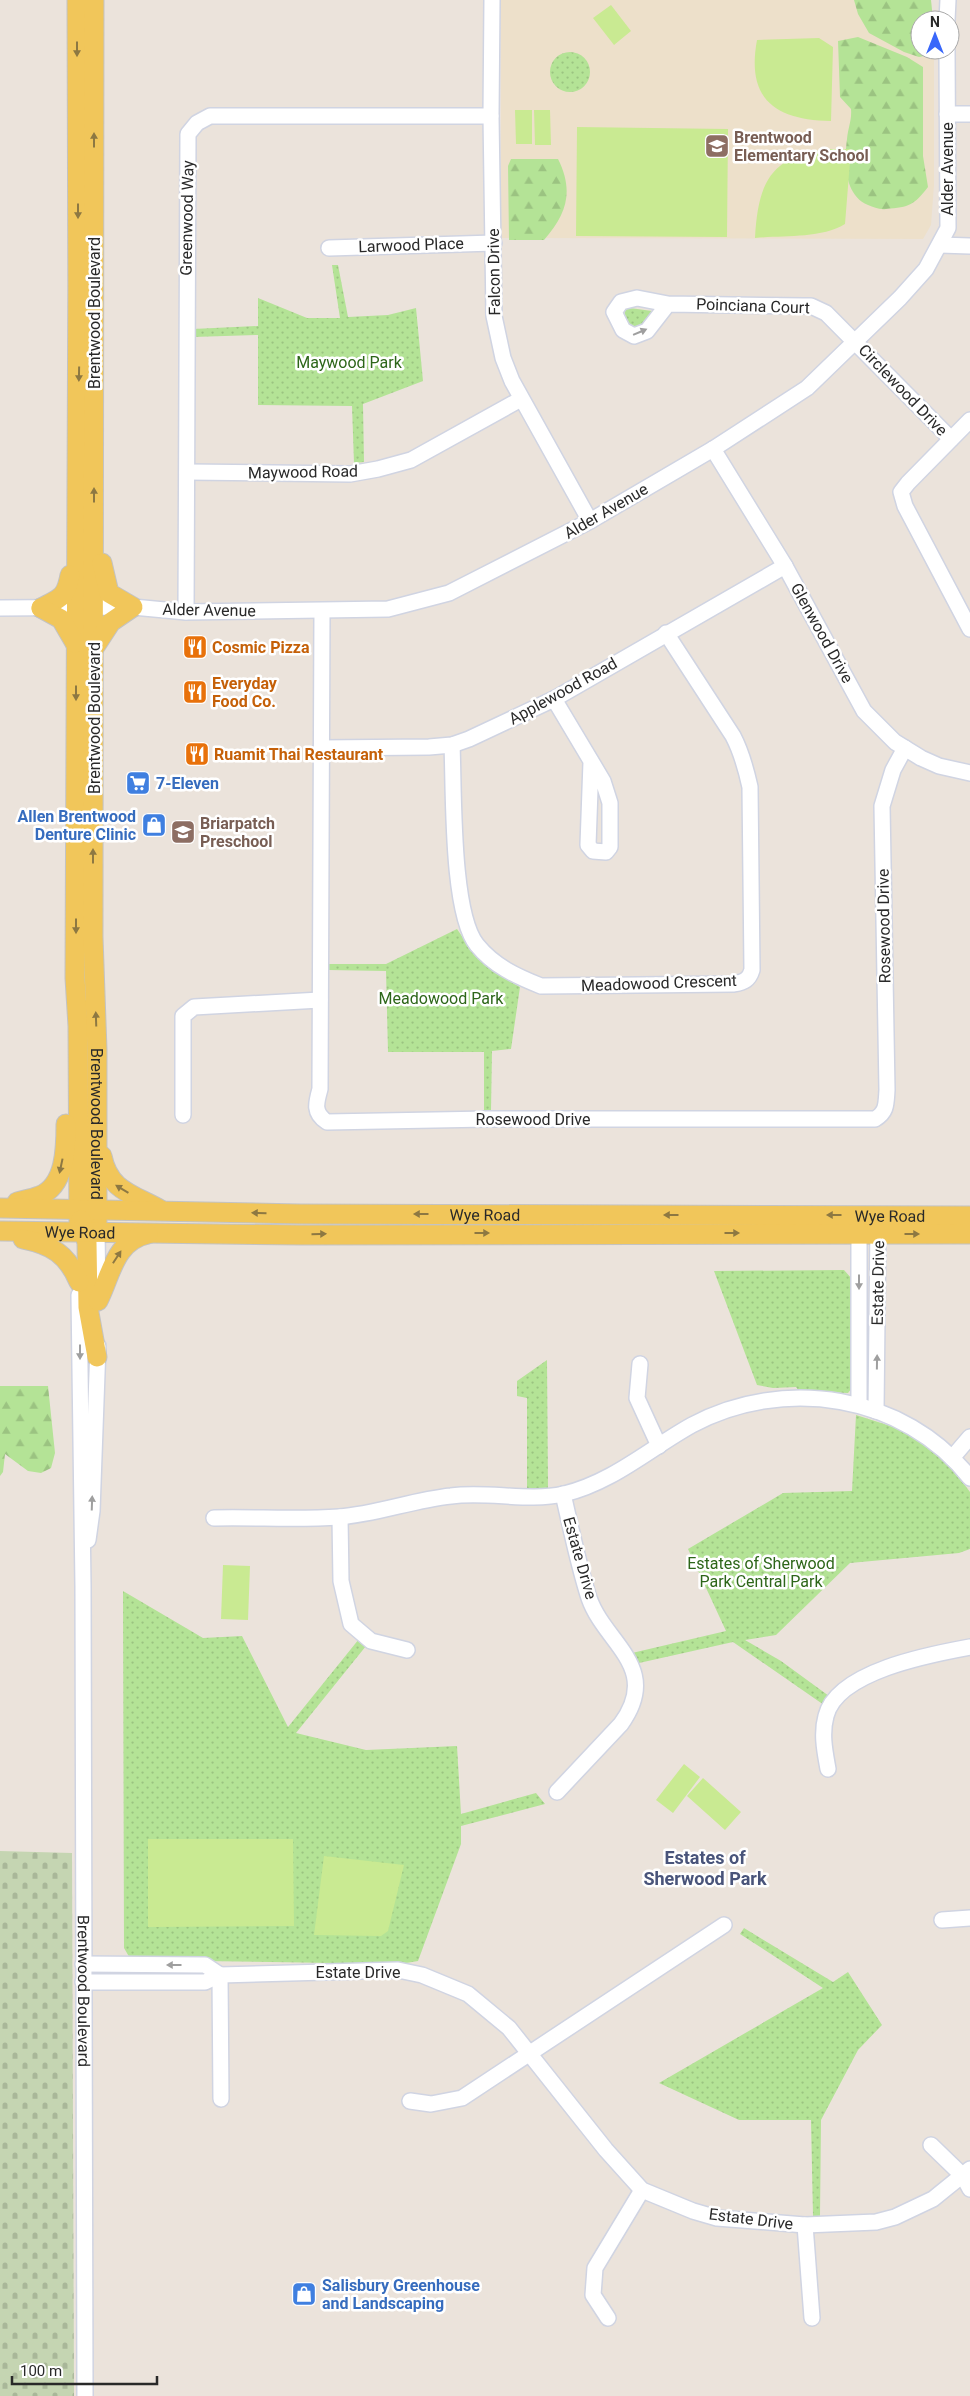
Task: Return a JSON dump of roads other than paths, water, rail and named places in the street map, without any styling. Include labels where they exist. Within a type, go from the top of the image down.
[{"type":"main road","name":"Brentwood Boulevard","points":[[77,0],[79,341],[85,545]]},
{"type":"main road","name":"Brentwood Boulevard","points":[[87,1210],[98,1138],[85,646],[94,0]]},
{"type":"main road","points":[[41,608],[61,619],[85,646],[111,622],[133,607],[109,593],[104,570],[85,545]]},
{"type":"main road","points":[[41,608],[63,597],[68,590],[85,545]]},
{"type":"main road","name":"Brentwood Boulevard","points":[[85,646],[75,978],[87,1232]]},
{"type":"main road","points":[[0,1208],[41,1196],[52,1188],[60,1174],[66,1145],[75,978]]},
{"type":"main road","points":[[98,1138],[106,1173],[111,1181],[118,1187],[164,1212]]},
{"type":"main road","name":"Wye Road","points":[[0,1208],[869,1224],[970,1234]]},
{"type":"main road","name":"Wye Road","points":[[0,1232],[165,1232],[301,1235],[869,1224],[970,1216]]},
{"type":"main road","points":[[0,1232],[52,1247],[68,1263],[79,1282]]},
{"type":"main road","points":[[87,1232],[88,1307],[98,1357]]},
{"type":"main road","points":[[98,1301],[107,1283],[112,1263],[123,1248],[145,1234],[165,1232]]},
{"type":"street","name":"Falcon Drive","points":[[492,0],[491,116],[494,316],[503,358],[521,399],[590,521]]},
{"type":"street","name":"Alder Avenue","points":[[0,608],[133,607],[186,612],[388,609],[450,593],[590,521],[713,449],[807,388],[907,291],[926,269],[948,228],[947,60]]},
{"type":"street","points":[[947,114],[970,114]]},
{"type":"street","name":"Greenwood Way","points":[[186,612],[188,134],[197,123],[210,116],[491,116]]},
{"type":"street","name":"Larwood Place","points":[[329,248],[494,243]]},
{"type":"street","points":[[940,245],[970,246]]},
{"type":"street","name":"Poinciana Court","points":[[668,304],[811,306],[826,313],[855,341]]},
{"type":"street","name":"Circlewood Drive","points":[[855,341],[950,439]]},
{"type":"street","name":"Maywood Road","points":[[187,472],[350,474],[378,469],[411,460],[521,399]]},
{"type":"street","name":"Circlewood Drive","points":[[970,420],[901,492],[905,506],[970,629]]},
{"type":"street","name":"Glenwood Drive","points":[[713,449],[784,566],[864,711],[895,742],[939,766],[970,773]]},
{"type":"street","name":"Applewood Road","points":[[321,748],[452,745],[503,724],[554,699],[784,566]]},
{"type":"street","name":"Rosewood Drive","points":[[322,611],[320,1089],[315,1105],[318,1113],[327,1122],[488,1119],[875,1119],[882,1114],[886,1106],[887,1090],[882,806],[893,770],[906,748]]},
{"type":"street","name":"Meadowood Crescent","points":[[452,745],[458,887],[463,914],[476,944],[499,966],[514,975],[541,986],[734,984],[743,982],[750,978],[752,970],[750,787],[741,752],[733,736],[666,633]]},
{"type":"street","points":[[554,699],[603,781],[610,803],[610,847],[606,852],[601,853],[592,851],[588,845],[591,762]]},
{"type":"street","points":[[183,1115],[183,1016],[194,1007],[320,1000]]},
{"type":"street","name":"Estate Drive","points":[[859,1405],[869,1224]]},
{"type":"street","name":"Estate Drive","points":[[869,1224],[876,1411]]},
{"type":"street","name":"Brentwood Boulevard","points":[[85,2396],[83,1586],[79,1282],[87,1232]]},
{"type":"street","name":"Brentwood Boulevard","points":[[83,1586],[92,1511],[98,1357],[98,1301],[87,1232]]},
{"type":"street","points":[[640,1364],[637,1398],[659,1446]]},
{"type":"street","name":"Estate Drive","points":[[214,1518],[340,1517],[452,1496],[563,1494],[584,1488],[615,1474],[692,1426],[721,1411],[760,1400],[801,1397],[859,1405],[910,1427],[952,1458],[970,1478]]},
{"type":"street","points":[[952,1458],[970,1437]]},
{"type":"street","name":"Estate Drive","points":[[556,1792],[621,1724],[629,1713],[634,1688],[634,1675],[628,1658],[590,1601],[563,1494]]},
{"type":"street","points":[[340,1517],[341,1581],[351,1624],[370,1641],[407,1650]]},
{"type":"street","points":[[828,1769],[823,1742],[826,1716],[831,1704],[845,1691],[867,1676],[898,1662],[970,1647]]},
{"type":"street","points":[[942,1920],[970,1918]]},
{"type":"street","points":[[410,2100],[431,2104],[462,2098],[724,1925]]},
{"type":"street","name":"Estate Drive","points":[[83,1964],[205,1965],[220,1975]]},
{"type":"street","name":"Estate Drive","points":[[83,1982],[206,1982],[220,1975],[387,1969],[422,1975],[468,1994],[509,2028],[606,2150],[642,2190],[693,2211],[717,2218],[805,2225],[876,2222],[895,2217],[933,2199],[968,2178],[931,2145]]},
{"type":"street","points":[[220,1975],[221,2099]]},
{"type":"street","points":[[608,2318],[593,2295],[595,2268],[642,2190]]},
{"type":"street","name":"Estate Drive","points":[[805,2225],[812,2318]]},
{"type":"place","name":"Brentwood Elementary School","points":[[717,146]]},
{"type":"place","name":"Cosmic Pizza","points":[[195,647]]},
{"type":"place","name":"Everyday Food Co.","points":[[195,692]]},
{"type":"place","name":"Ruamit Thai Restaurant","points":[[197,754]]},
{"type":"place","name":"7-Eleven","points":[[138,783]]},
{"type":"place","name":"Allen Brentwood Denture Clinic","points":[[154,825]]},
{"type":"place","name":"Briarpatch Preschool","points":[[183,832]]},
{"type":"place","name":"Salisbury Greenhouse and Landscaping","points":[[304,2294]]},
{"type":"district","name":"Estates of Sherwood Park","points":[[705,1867]]},
{"type":"park label","name":"Maywood Park","points":[[349,362]]},
{"type":"park label","name":"Meadowood Park","points":[[441,998]]},
{"type":"park label","name":"Estates of Sherwood Park Central Park","points":[[761,1572]]}]
